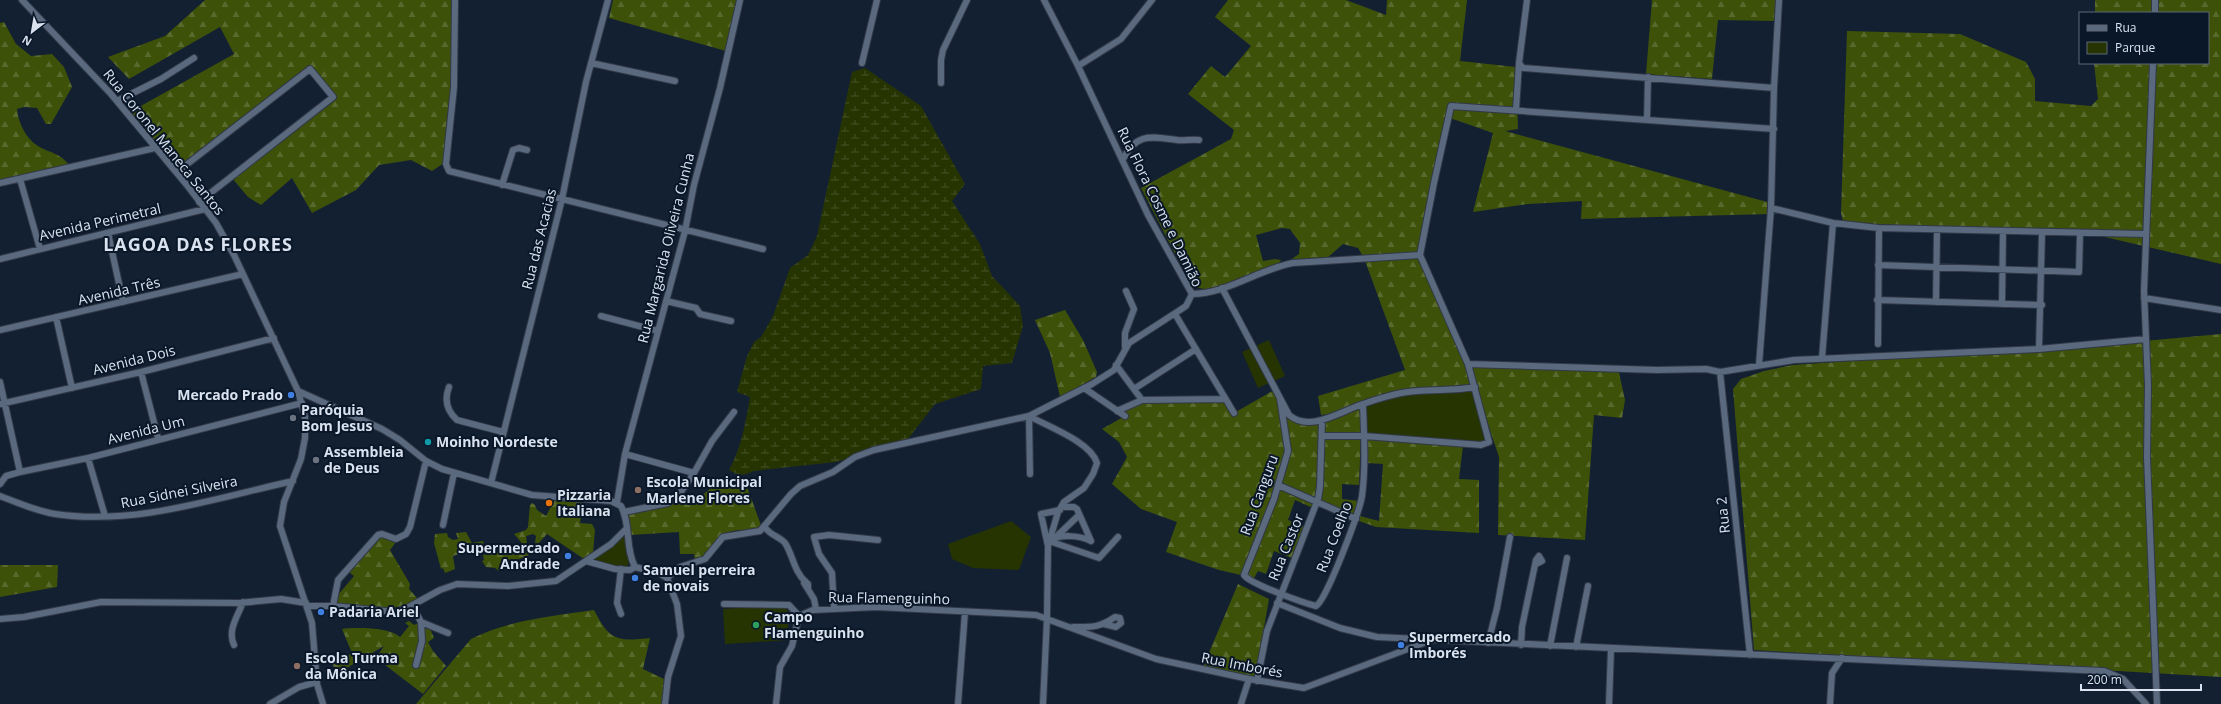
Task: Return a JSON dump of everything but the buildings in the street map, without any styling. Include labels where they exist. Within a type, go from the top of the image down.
[{"type":"street","name":"Rua Coronel Maneca Santos","points":[[22,0],[117,101],[155,148],[177,172],[205,209],[229,245],[298,391],[305,417],[305,438],[301,459],[284,502],[280,526],[307,604],[314,642],[317,682],[323,704]]},
{"type":"street","points":[[455,0],[454,87],[446,168],[453,173],[763,249]]},
{"type":"street","name":"Rua das Acacias","points":[[491,483],[562,199],[591,63],[608,0]]},
{"type":"street","name":"Rua Margarida Oliveira Cunha","points":[[614,502],[625,454],[685,231],[694,185],[740,0]]},
{"type":"street","points":[[862,63],[877,0]]},
{"type":"street","points":[[941,83],[941,60],[943,50],[967,0]]},
{"type":"street","name":"Rua Flora Cosme e Damião","points":[[1044,0],[1078,66],[1155,228],[1192,294],[1186,306],[1125,347]]},
{"type":"street","points":[[1078,66],[1121,39],[1152,0]]},
{"type":"street","points":[[1516,110],[1519,63],[1527,0]]},
{"type":"street","points":[[1759,365],[1771,208],[1774,88],[1779,0]]},
{"type":"street","points":[[2154,12],[2155,0]]},
{"type":"street","points":[[117,101],[161,79],[194,58]]},
{"type":"street","points":[[591,63],[675,81]]},
{"type":"street","points":[[1519,63],[1523,68],[1774,88]]},
{"type":"street","points":[[2153,64],[2144,298],[2146,339],[2147,457],[2156,704]]},
{"type":"street","points":[[177,172],[310,69],[333,97],[199,202]]},
{"type":"street","points":[[1647,120],[1648,77]]},
{"type":"street","points":[[1322,436],[1364,436],[1486,445],[1490,440],[1468,364],[1420,255],[1434,183],[1452,106],[1774,129]]},
{"type":"street","points":[[1123,159],[1132,144],[1142,139],[1159,137],[1199,140]]},
{"type":"street","points":[[0,183],[155,148]]},
{"type":"street","points":[[502,185],[512,150],[519,148],[526,150]]},
{"type":"street","points":[[20,179],[40,249]]},
{"type":"street","points":[[1771,208],[1833,223],[1879,228],[2146,234]]},
{"type":"street","name":"Avenida Perimetral","points":[[0,259],[205,209]]},
{"type":"street","points":[[1822,358],[1833,223]]},
{"type":"street","points":[[1878,344],[1877,300],[1879,228]]},
{"type":"street","points":[[1936,302],[1937,230]]},
{"type":"street","points":[[2002,304],[2003,231]]},
{"type":"street","points":[[2039,349],[2043,270],[2042,232]]},
{"type":"street","points":[[108,233],[123,302]]},
{"type":"street","points":[[1878,264],[2080,272],[2080,233]]},
{"type":"street","points":[[1192,294],[1222,288],[1260,272],[1293,263],[1420,255]]},
{"type":"street","name":"Avenida Três","points":[[0,330],[242,274]]},
{"type":"street","points":[[1222,288],[1289,415],[1296,421],[1308,423],[1322,420],[1363,404],[1412,391],[1458,390],[1475,387]]},
{"type":"street","points":[[667,578],[680,567],[705,559],[723,537],[732,534],[760,531],[765,527],[791,494],[800,486],[833,472],[863,454],[1029,416],[1084,388],[1114,370],[1125,347],[1125,333],[1134,310],[1126,291]]},
{"type":"street","points":[[2144,298],[2221,310]]},
{"type":"street","points":[[1877,300],[2042,305]]},
{"type":"street","points":[[666,301],[696,308],[700,314],[731,322]]},
{"type":"street","points":[[1175,314],[1234,413]]},
{"type":"street","points":[[601,316],[658,331]]},
{"type":"street","points":[[56,317],[72,388]]},
{"type":"street","name":"Avenida Dois","points":[[3,403],[141,372],[274,338]]},
{"type":"street","points":[[1468,364],[1657,370],[1706,369],[1720,372],[1759,365],[1822,358],[2039,349],[2146,339]]},
{"type":"street","points":[[1134,388],[1196,349]]},
{"type":"street","points":[[1116,365],[1142,400]]},
{"type":"street","points":[[141,372],[158,438]]},
{"type":"street","name":"Rua 2","points":[[1720,372],[1750,655]]},
{"type":"street","points":[[0,382],[3,403],[20,472]]},
{"type":"street","points":[[449,387],[446,394],[447,405],[457,420],[503,432]]},
{"type":"street","points":[[1084,388],[1125,416]]},
{"type":"street","points":[[298,391],[391,433],[426,461],[454,473],[532,495],[614,502],[624,512],[631,557],[635,567]]},
{"type":"street","name":"Rua Canguru","points":[[1280,398],[1288,451],[1278,485],[1244,575],[1248,579],[1280,593]]},
{"type":"street","points":[[1117,411],[1142,400],[1226,399]]},
{"type":"street","name":"Avenida Um","points":[[0,484],[6,476],[20,472],[88,458],[158,438],[302,403]]},
{"type":"street","name":"Rua Coelho","points":[[1280,593],[1314,605],[1319,604],[1356,519],[1362,497],[1364,436],[1363,404]]},
{"type":"street","points":[[624,512],[668,503],[678,496],[694,473],[712,441],[734,412]]},
{"type":"street","points":[[1029,416],[1030,474]]},
{"type":"street","points":[[1029,416],[1073,439],[1092,454],[1096,460],[1096,468],[1084,488],[1064,502],[1048,544]]},
{"type":"street","name":"Rua Castor","points":[[1257,681],[1267,631],[1280,593],[1317,502],[1320,487],[1322,420]]},
{"type":"street","points":[[625,454],[694,473]]},
{"type":"street","points":[[88,458],[105,516]]},
{"type":"street","points":[[333,606],[338,580],[378,535],[384,534],[396,539],[408,531],[426,461]]},
{"type":"street","points":[[443,525],[454,473]]},
{"type":"street","name":"Rua Sidnei Silveira","points":[[1,495],[29,508],[54,514],[105,516],[130,515],[157,511],[293,481]]},
{"type":"street","points":[[1278,485],[1356,519]]},
{"type":"street","points":[[1043,704],[1047,618],[1048,544],[1041,514],[1062,508],[1074,507],[1091,541],[1084,537],[1056,537]]},
{"type":"street","points":[[1048,544],[1079,515]]},
{"type":"street","points":[[765,527],[767,531],[784,541],[799,576],[814,599],[816,609]]},
{"type":"street","points":[[0,619],[24,617],[101,602],[243,602],[281,599],[307,604],[389,612],[401,610],[440,590],[457,584],[508,586],[556,581],[611,544],[627,528]]},
{"type":"street","points":[[834,608],[832,573],[819,554],[814,537],[829,535],[878,540]]},
{"type":"street","points":[[1048,544],[1099,558],[1118,537]]},
{"type":"street","points":[[1488,643],[1497,608],[1510,537]]},
{"type":"street","points":[[1550,646],[1567,558]]},
{"type":"street","points":[[586,561],[621,569],[630,570],[635,567],[658,573],[667,578],[676,598],[681,623],[681,636],[668,677],[665,704]]},
{"type":"street","points":[[1521,644],[1525,612],[1536,564]]},
{"type":"street","points":[[621,569],[617,603],[621,614]]},
{"type":"street","points":[[1576,647],[1588,586]]},
{"type":"street","points":[[234,645],[231,635],[243,602]]},
{"type":"street","points":[[1277,603],[1340,628],[1377,637],[1612,649],[2104,670],[2113,673],[2127,682],[2146,704]]},
{"type":"street","points":[[724,604],[789,605],[799,616],[794,641],[780,666],[776,704]]},
{"type":"street","points":[[412,605],[421,622],[422,641],[416,658],[416,665]]},
{"type":"street","name":"Rua Flamenguinho","points":[[799,616],[816,609],[876,607],[1036,615],[1047,618]]},
{"type":"street","points":[[958,704],[965,612]]},
{"type":"street","name":"Rua Imborés","points":[[1047,618],[1104,642],[1156,660],[1296,688],[1310,687],[1431,640]]},
{"type":"street","points":[[421,622],[448,632]]},
{"type":"street","points":[[1069,627],[1091,627],[1104,624]]},
{"type":"street","points":[[1609,704],[1612,649]]},
{"type":"street","points":[[1830,704],[1832,673],[1842,658]]},
{"type":"street","points":[[1242,704],[1249,679]]},
{"type":"street","points":[[270,704],[299,687],[317,682]]},
{"type":"green space","points":[[205,0],[453,0],[452,82],[444,163],[432,171],[411,160],[379,165],[356,190],[312,213],[292,178],[261,205],[248,197],[232,178],[335,97],[310,66],[179,168],[130,112],[234,54],[220,27],[129,79],[108,57],[165,36]]},
{"type":"green space","points":[[613,0],[738,0],[726,51],[609,18]]},
{"type":"green space","points":[[1228,0],[1346,0],[1386,15],[1387,0],[1467,0],[1460,61],[1516,67],[1518,129],[1505,131],[1771,203],[1769,214],[1581,219],[1582,201],[1528,204],[1473,212],[1493,133],[1453,119],[1446,124],[1419,253],[1468,363],[1618,368],[1625,400],[1622,418],[1594,415],[1585,540],[1498,535],[1499,457],[1471,373],[1471,387],[1430,390],[1389,396],[1357,403],[1332,413],[1321,415],[1318,396],[1405,370],[1364,258],[1358,248],[1343,244],[1326,259],[1289,261],[1299,254],[1300,243],[1290,229],[1282,228],[1256,235],[1263,261],[1275,259],[1281,260],[1279,263],[1209,290],[1195,287],[1184,271],[1141,188],[1231,139],[1234,130],[1188,94],[1211,66],[1225,77],[1251,46],[1215,17]]},
{"type":"green space","points":[[1652,0],[1777,0],[1776,21],[1718,20],[1712,79],[1646,74]]},
{"type":"green space","points":[[2095,0],[2221,0],[2221,264],[2079,231],[1872,224],[1843,221],[1841,213],[1847,31],[1960,34],[2026,62],[2035,79],[2035,101],[2091,106],[2098,99],[2094,64],[2209,64],[2209,12],[2095,12]]},
{"type":"green space","points":[[4,22],[16,44],[31,56],[52,54],[64,67],[72,87],[51,124],[46,124],[37,108],[24,107],[17,109],[21,125],[26,135],[38,146],[58,155],[69,165],[0,183],[0,23]]},
{"type":"green space","points":[[865,68],[921,106],[965,184],[952,201],[980,244],[992,276],[1020,306],[1023,326],[1012,363],[983,366],[981,389],[935,404],[905,443],[836,462],[754,471],[741,475],[729,470],[740,444],[750,397],[737,392],[747,356],[754,342],[761,337],[773,316],[790,268],[808,255],[817,236],[852,72]]},
{"type":"green space","points":[[1065,310],[1083,340],[1097,372],[1096,377],[1060,397],[1050,353],[1035,320]]},
{"type":"green space","points":[[2221,334],[2221,677],[1754,650],[1733,389],[1741,379],[1764,371],[1793,365],[2144,341]]},
{"type":"green space","points":[[1269,340],[1285,376],[1258,388],[1242,352]]},
{"type":"green space","points":[[1475,387],[1488,444],[1364,436],[1363,404],[1397,394]]},
{"type":"green space","points":[[1276,389],[1289,415],[1308,423],[1362,407],[1359,485],[1342,484],[1342,499],[1360,501],[1356,519],[1317,502],[1315,509],[1295,500],[1288,520],[1304,527],[1292,558],[1274,551],[1266,574],[1258,571],[1254,578],[1219,570],[1166,552],[1177,522],[1141,509],[1112,484],[1127,457],[1119,442],[1102,429],[1125,416],[1117,411],[1143,400],[1225,399],[1234,413]]},
{"type":"green space","points":[[1367,438],[1463,446],[1459,479],[1479,480],[1479,533],[1376,527],[1359,521],[1360,516],[1379,521],[1383,464],[1366,463]]},
{"type":"green space","points":[[738,482],[746,484],[762,528],[736,530],[726,533],[718,538],[703,555],[695,561],[694,554],[680,554],[679,532],[630,535],[629,514],[680,498],[690,502],[695,501],[716,484],[730,485]]},
{"type":"green space","points":[[564,500],[581,502],[583,504],[580,523],[592,524],[595,530],[593,553],[584,559],[547,534],[538,544],[535,543],[536,536],[533,534],[526,536],[527,544],[532,546],[534,551],[531,554],[500,563],[499,571],[495,568],[486,567],[482,561],[484,560],[483,555],[494,552],[520,552],[521,542],[514,534],[526,530],[528,527],[530,505],[532,503],[535,505],[537,510],[546,516],[554,501]]},
{"type":"green space","points":[[1011,521],[1031,537],[1019,570],[973,568],[952,559],[948,544]]},
{"type":"green space","points":[[466,532],[472,543],[483,541],[485,551],[479,553],[474,549],[453,556],[455,569],[445,573],[443,568],[441,569],[434,543],[435,534],[447,533],[448,537],[453,540],[458,539],[456,533]]},
{"type":"green space","points":[[625,533],[629,562],[627,566],[623,568],[593,559]]},
{"type":"green space","points":[[382,535],[396,542],[390,550],[410,584],[409,589],[418,599],[398,607],[380,609],[339,604],[337,601],[338,595],[354,576],[349,572]]},
{"type":"green space","points":[[0,565],[58,565],[57,587],[0,597]]},
{"type":"green space","points":[[1238,584],[1269,599],[1255,679],[1203,667]]},
{"type":"green space","name":"Campo Flamenguinho","points":[[787,605],[789,640],[725,644],[723,609]]},
{"type":"green space","points":[[594,610],[604,628],[615,637],[629,640],[650,638],[643,669],[664,679],[662,704],[416,704],[471,639],[500,627],[515,623]]},
{"type":"green space","points":[[409,621],[414,625],[421,622],[429,626],[434,638],[428,642],[433,651],[446,666],[423,694],[376,658],[384,646],[338,673],[332,664],[352,653],[342,629],[364,628],[389,631],[400,637],[409,626],[405,623]]},
{"type":"place","name":"Mercado Prado","points":[[291,395]]},
{"type":"place","name":"Paróquia Bom Jesus","points":[[293,418]]},
{"type":"place","name":"Moinho Nordeste","points":[[428,442]]},
{"type":"place","name":"Assembleia de Deus","points":[[316,460]]},
{"type":"place","name":"Escola Municipal Marlene Flores","points":[[638,490]]},
{"type":"place","name":"Pizzaria Italiana","points":[[549,503]]},
{"type":"place","name":"Supermercado Andrade","points":[[568,556]]},
{"type":"place","name":"Samuel perreira de novais","points":[[635,578]]},
{"type":"place","name":"Padaria Ariel","points":[[321,612]]},
{"type":"place","name":"Campo Flamenguinho","points":[[756,625]]},
{"type":"place","name":"Supermercado Imborés","points":[[1401,645]]},
{"type":"place","name":"Escola Turma da Mônica","points":[[297,666]]},
{"type":"district","name":"LAGOA DAS FLORES","points":[[198,245]]}]
